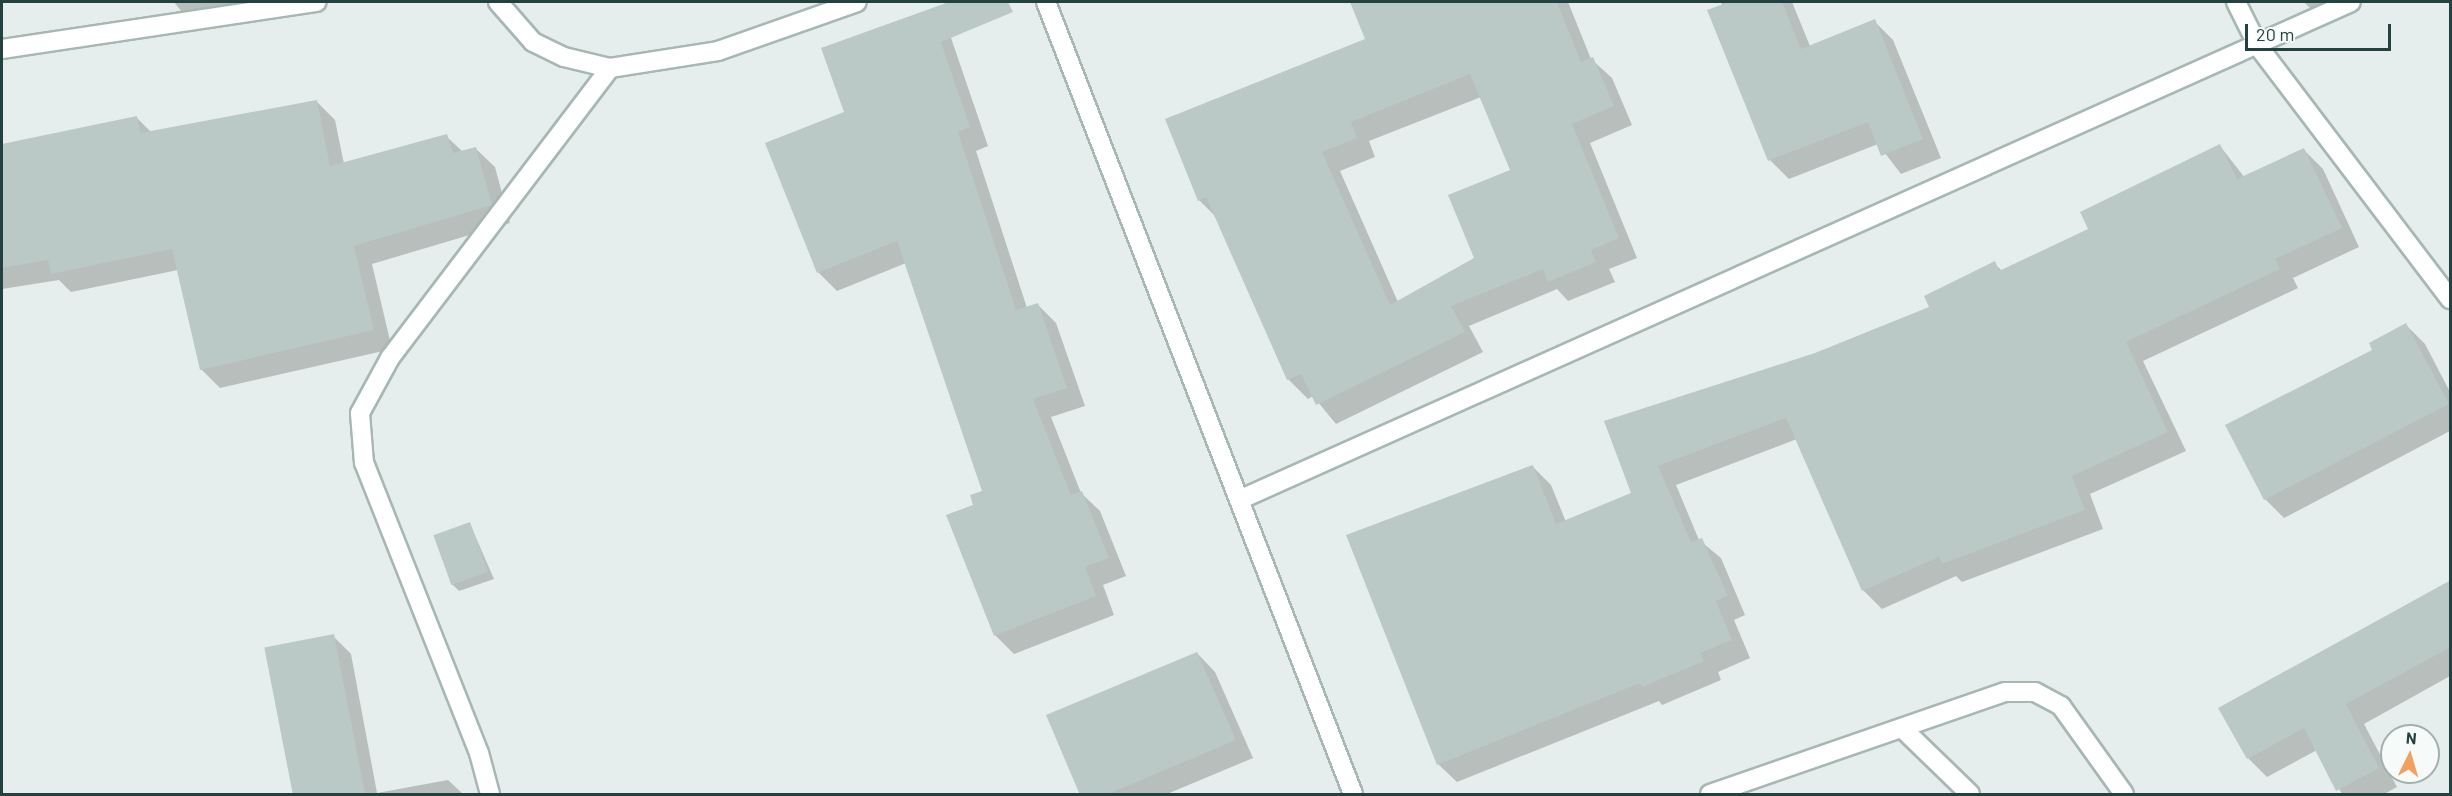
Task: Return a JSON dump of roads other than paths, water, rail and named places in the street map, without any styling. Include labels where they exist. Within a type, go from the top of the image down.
[{"type":"street","points":[[2,49],[317,2]]},
{"type":"street","points":[[498,2],[532,42],[564,57],[610,68],[718,51],[856,2]]},
{"type":"street","points":[[1046,2],[1353,795]]},
{"type":"street","points":[[2236,2],[2258,46],[2451,299]]},
{"type":"street","points":[[1239,500],[2258,46],[2351,2]]},
{"type":"street","points":[[490,795],[479,753],[364,463],[360,413],[390,358],[610,68]]},
{"type":"street","points":[[1710,795],[1904,730],[2005,692],[2035,692],[2061,706],[2124,795]]},
{"type":"street","points":[[1904,730],[1970,795]]}]
